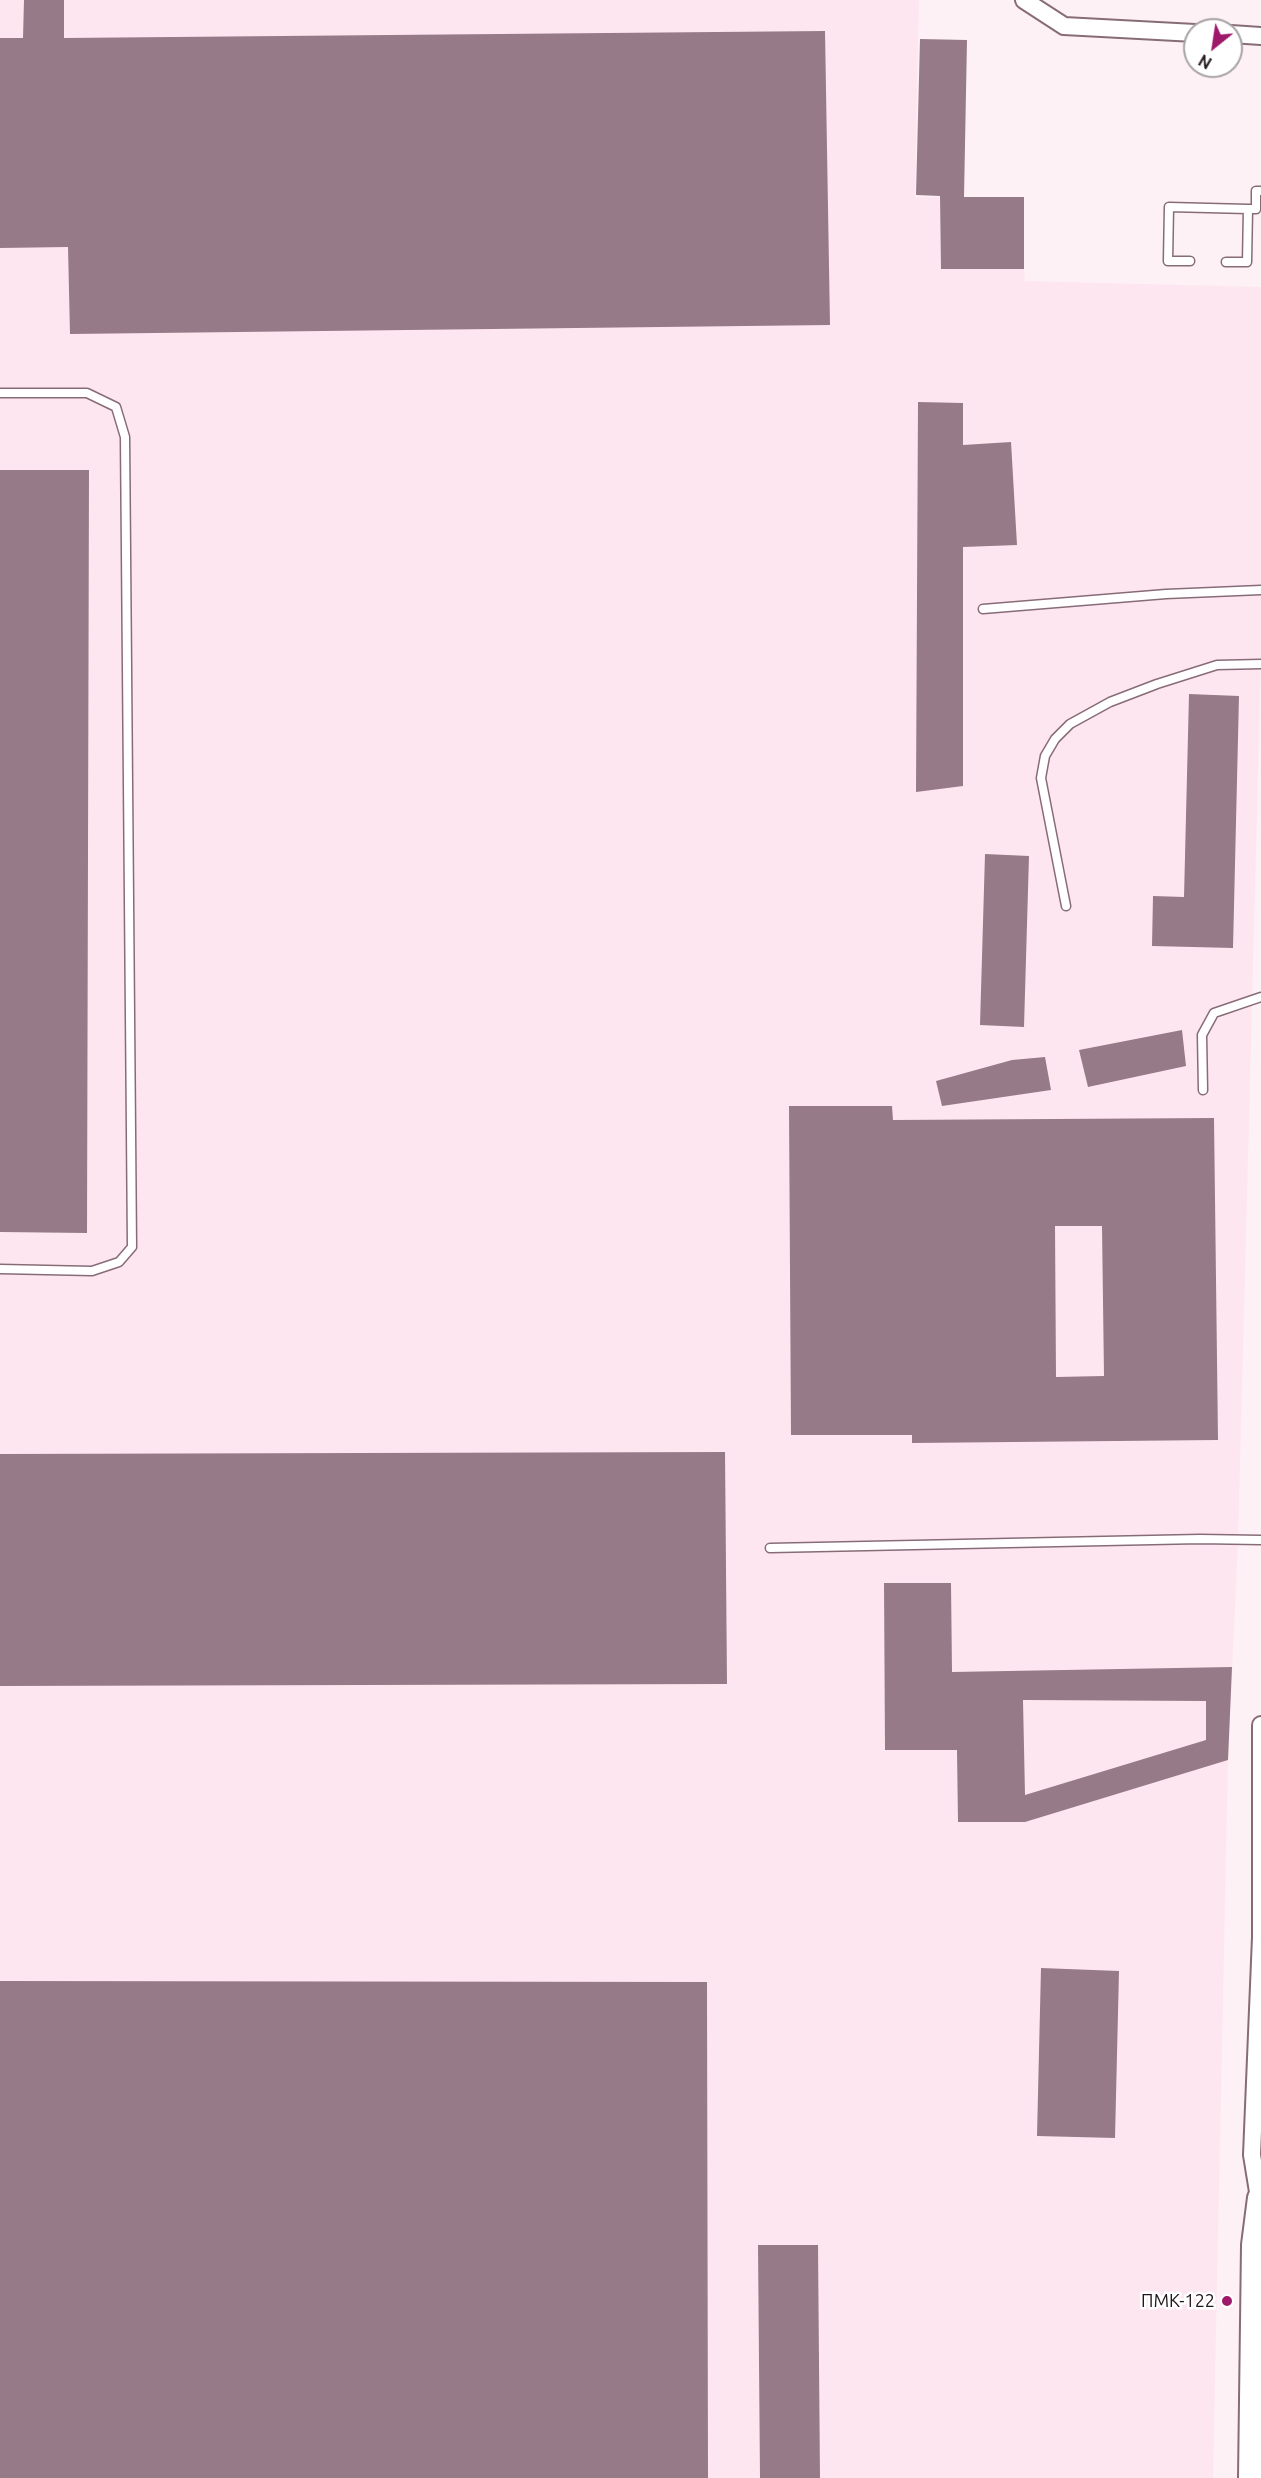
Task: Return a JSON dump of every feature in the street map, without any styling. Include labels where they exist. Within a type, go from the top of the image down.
[{"type":"street","points":[[1024,0],[1064,26],[1183,32]]},
{"type":"street","points":[[1243,35],[1261,36]]},
{"type":"street","points":[[1250,2478],[1253,2245],[1260,2198],[1252,2155],[1261,1936],[1261,1725]]},
{"type":"lane","points":[[1190,261],[1168,261],[1169,207],[1256,209],[1256,190],[1261,191]]},
{"type":"lane","points":[[1226,262],[1247,262],[1248,209]]},
{"type":"lane","points":[[0,393],[87,393],[116,407],[125,437],[132,1247],[119,1262],[92,1271],[0,1269]]},
{"type":"lane","points":[[983,609],[1166,594],[1261,590]]},
{"type":"lane","points":[[1066,906],[1041,778],[1045,756],[1054,739],[1070,724],[1110,702],[1157,684],[1217,665],[1261,664]]},
{"type":"lane","points":[[1203,1090],[1202,1035],[1214,1013],[1261,997]]},
{"type":"lane","points":[[770,1548],[1188,1539],[1261,1540]]},
{"type":"shaded area","points":[[0,0],[919,0],[915,197],[940,197],[941,269],[1024,269],[1025,281],[1261,287],[1261,658],[1238,1543],[1228,1760],[1213,2478],[0,2478]]},
{"type":"building","points":[[24,0],[64,0],[64,38],[825,31],[830,325],[70,334],[68,247],[0,248],[0,38],[23,38]]},
{"type":"building","points":[[920,39],[967,40],[964,197],[1024,197],[1024,269],[941,269],[940,196],[916,195]]},
{"type":"building","points":[[918,402],[963,403],[963,445],[1011,442],[1017,545],[963,547],[963,786],[916,792]]},
{"type":"building","points":[[0,470],[89,470],[87,1233],[0,1232]]},
{"type":"building","points":[[1189,694],[1239,696],[1233,948],[1152,946],[1153,896],[1184,897]]},
{"type":"building","points":[[985,854],[1029,856],[1024,1027],[980,1025]]},
{"type":"building","points":[[1182,1030],[1186,1066],[1088,1087],[1079,1050]]},
{"type":"building","points":[[1045,1057],[1051,1090],[942,1106],[936,1081],[1012,1060]]},
{"type":"building","points":[[789,1106],[892,1106],[893,1120],[1214,1118],[1218,1440],[912,1443],[912,1435],[791,1435]],"holes":[[[1055,1226],[1102,1226],[1104,1376],[1056,1377]]]},
{"type":"building","points":[[725,1452],[727,1684],[0,1686],[0,1454]]},
{"type":"building","points":[[884,1583],[951,1583],[952,1672],[1232,1667],[1228,1760],[1025,1822],[958,1822],[957,1750],[885,1750]],"holes":[[[1023,1700],[1206,1701],[1206,1740],[1025,1795]]]},
{"type":"building","points":[[1041,1968],[1119,1971],[1115,2138],[1037,2136]]},
{"type":"building","points":[[0,1981],[707,1982],[708,2478],[0,2478]]},
{"type":"building","points":[[758,2245],[818,2245],[820,2478],[760,2478]]},
{"type":"place","name":"ПМК-122","points":[[1227,2301]]}]
